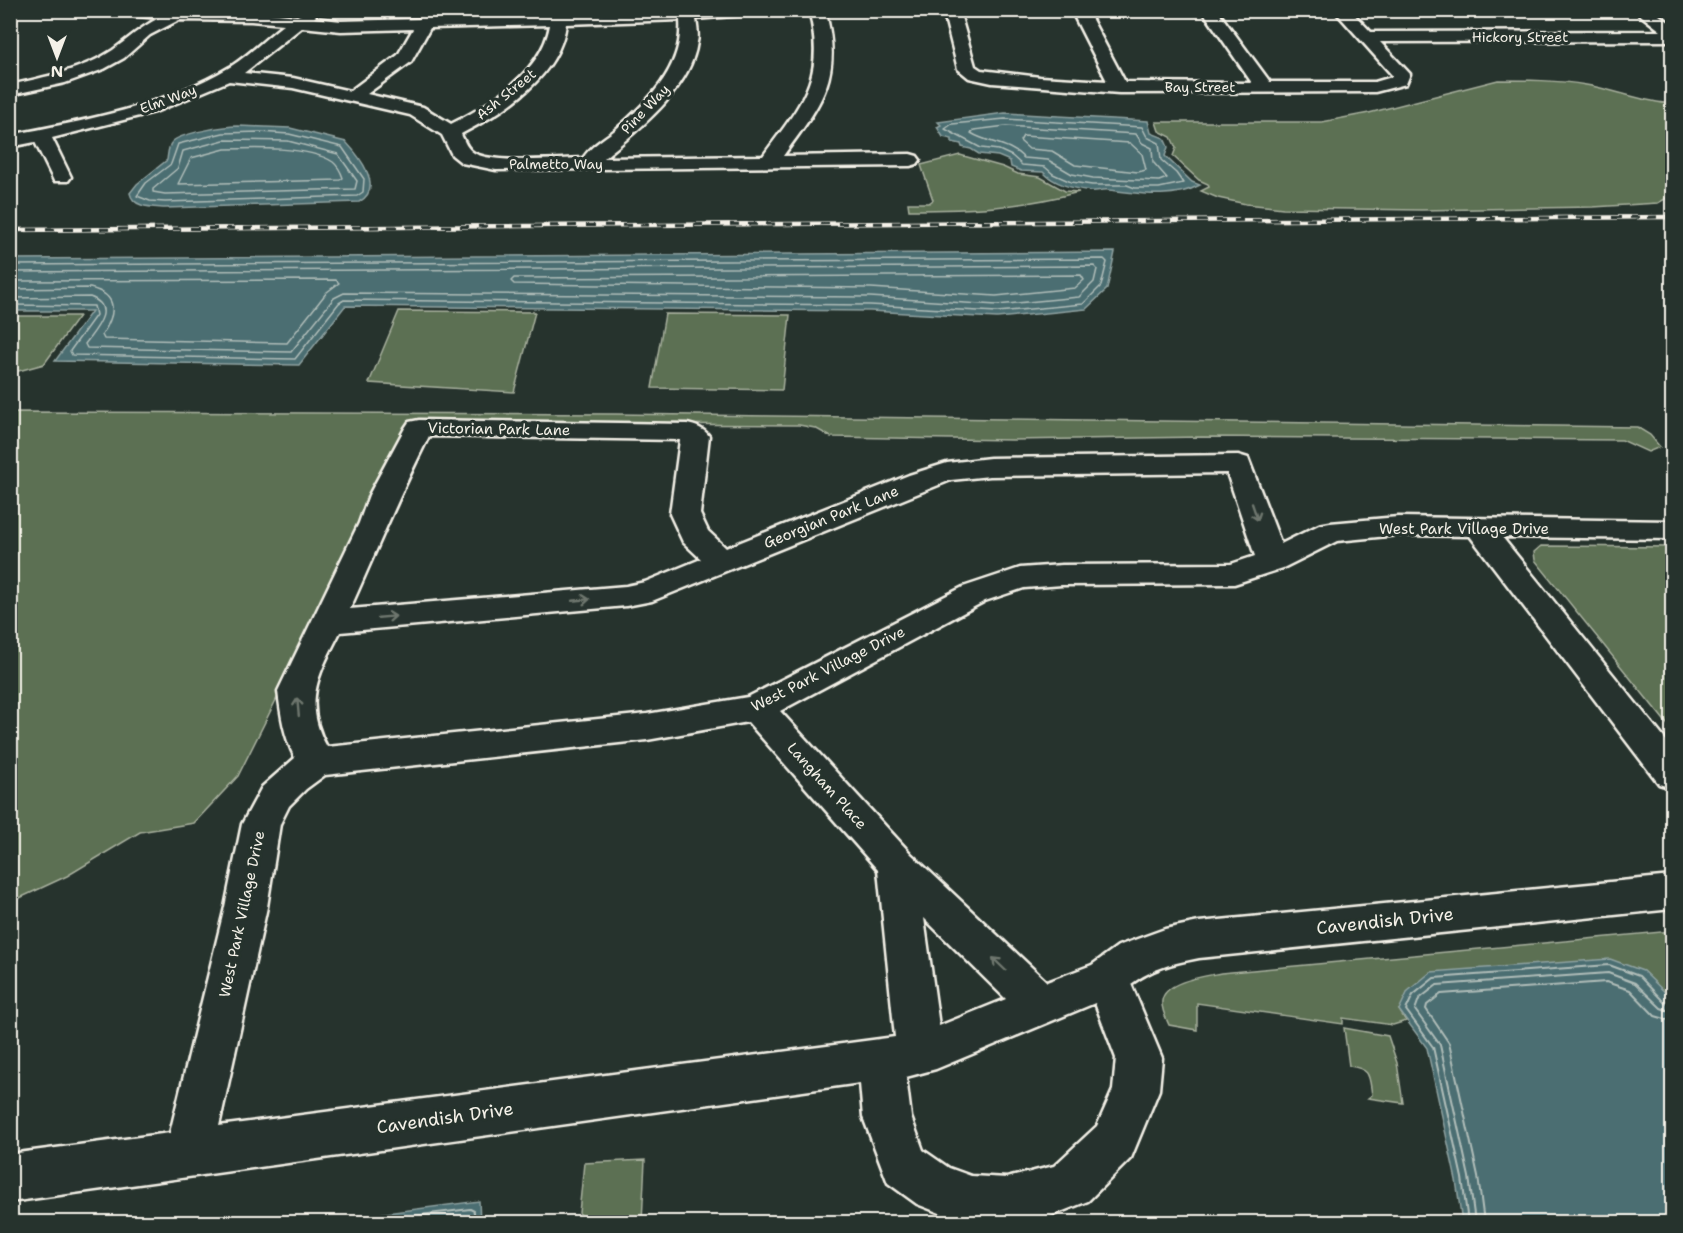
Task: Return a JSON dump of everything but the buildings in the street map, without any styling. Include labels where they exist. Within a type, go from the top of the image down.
[{"type":"street","points":[[127,10],[302,19],[341,26],[429,17],[666,10]]},
{"type":"street","points":[[275,10],[302,19]]},
{"type":"street","points":[[560,14],[745,10]]},
{"type":"street","points":[[769,161],[807,107],[824,66],[824,42],[817,10]]},
{"type":"street","name":"Bay Street","points":[[951,10],[967,69],[975,74],[1005,80],[1119,88],[1375,87],[1397,82],[1402,77],[1401,74],[1341,10]]},
{"type":"street","points":[[1079,10],[1119,88]]},
{"type":"street","points":[[1209,10],[1264,87]]},
{"type":"street","points":[[1641,10],[1672,31]]},
{"type":"street","points":[[10,90],[59,79],[105,61],[144,32],[179,13]]},
{"type":"street","name":"Pine Way","points":[[590,164],[593,158],[638,119],[673,80],[689,45],[688,13]]},
{"type":"street","name":"Ash Street","points":[[450,132],[467,125],[536,72],[553,46],[560,14]]},
{"type":"street","points":[[354,96],[405,58],[429,17]]},
{"type":"street","name":"Elm Way","points":[[10,141],[149,107],[227,76],[255,58],[273,39],[302,19]]},
{"type":"street","name":"Hickory Street","points":[[1367,37],[1672,36]]},
{"type":"street","name":"Palmetto Way","points":[[227,76],[293,83],[416,111],[450,132],[459,151],[476,161],[507,165],[910,160]]},
{"type":"street","points":[[41,135],[61,177]]},
{"type":"street","name":"Victorian Park Lane","points":[[316,762],[305,741],[299,721],[297,691],[309,659],[374,523],[384,495],[419,428],[687,432],[695,436],[685,514],[694,535],[722,562]]},
{"type":"street","name":"Georgian Park Lane","points":[[328,622],[626,596],[652,591],[897,489],[947,472],[990,467],[1238,464],[1272,561]]},
{"type":"street","name":"West Park Village Drive","points":[[189,1153],[246,907],[261,824],[275,797],[293,779],[316,762],[647,727],[756,708],[974,594],[1020,578],[1062,575],[1234,574],[1272,561],[1330,532],[1398,526],[1672,530]]},
{"type":"street","points":[[1479,528],[1672,774]]},
{"type":"street","name":"Langham Place","points":[[756,708],[897,865],[1041,1005]]},
{"type":"street","points":[[897,865],[901,1057],[887,1117],[905,1166],[934,1187],[971,1201],[1007,1203],[1043,1195],[1071,1184],[1114,1142],[1136,1090],[1139,1058],[1107,978]]},
{"type":"street","name":"Cavendish Drive","points":[[10,1178],[901,1057],[1107,978],[1133,959],[1165,947],[1198,940],[1672,893]]},
{"type":"green space","points":[[1498,80],[1575,83],[1672,104],[1672,195],[1658,203],[1593,207],[1421,210],[1283,208],[1246,204],[1218,198],[1201,191],[1209,187],[1208,184],[1199,180],[1173,156],[1176,148],[1171,137],[1159,131],[1156,122],[1322,122],[1369,113]]},
{"type":"green space","points":[[960,155],[1003,167],[1018,174],[1040,177],[1065,191],[1079,192],[1036,202],[995,207],[909,210],[908,203],[929,203],[933,200],[921,165]]},
{"type":"green space","points":[[399,311],[535,312],[514,392],[369,383]]},
{"type":"green space","points":[[665,314],[790,315],[782,390],[652,388]]},
{"type":"green space","points":[[11,316],[79,316],[44,364],[11,373]]},
{"type":"green space","points":[[10,412],[615,414],[1637,427],[1650,435],[1660,447],[1648,452],[1622,440],[1201,437],[1012,440],[831,437],[815,428],[799,425],[427,423],[281,690],[238,776],[194,823],[140,832],[67,876],[11,902]]},
{"type":"green space","points":[[1541,546],[1672,547],[1672,730],[1535,560],[1534,552]]},
{"type":"green space","points":[[1672,931],[1672,999],[1399,1010],[1406,1021],[1393,1025],[1343,1018],[1343,1024],[1197,1003],[1197,1030],[1169,1025],[1162,1007],[1164,994],[1178,984],[1221,973]]},
{"type":"green space","points":[[1344,1028],[1388,1036],[1397,1063],[1403,1103],[1368,1098],[1372,1095],[1368,1074],[1361,1069],[1349,1066]]},
{"type":"green space","points":[[645,1160],[642,1222],[590,1222],[579,1213],[584,1163]]},
{"type":"water","points":[[1005,113],[1148,121],[1151,133],[1164,138],[1168,147],[1165,156],[1192,182],[1200,185],[1178,193],[1167,194],[1077,189],[1059,183],[1043,172],[1021,171],[1011,167],[1010,161],[998,156],[979,154],[962,147],[961,144],[952,142],[952,139],[943,137],[937,127],[941,125],[938,122]]},
{"type":"water","points":[[238,126],[290,128],[346,142],[363,163],[370,181],[370,189],[359,202],[165,208],[144,206],[132,198],[130,193],[137,184],[167,160],[172,142],[204,131]]},
{"type":"water","points":[[1115,252],[1107,289],[1086,309],[997,318],[870,311],[345,306],[299,365],[55,361],[92,311],[11,311],[11,259]]},
{"type":"water","points":[[1610,959],[1643,971],[1672,999],[1672,1222],[1462,1222],[1456,1180],[1427,1048],[1399,1010],[1408,991],[1431,972]]},
{"type":"water","points":[[479,1201],[480,1222],[316,1222]]},
{"type":"railway","points":[[10,230],[1672,217]]}]
